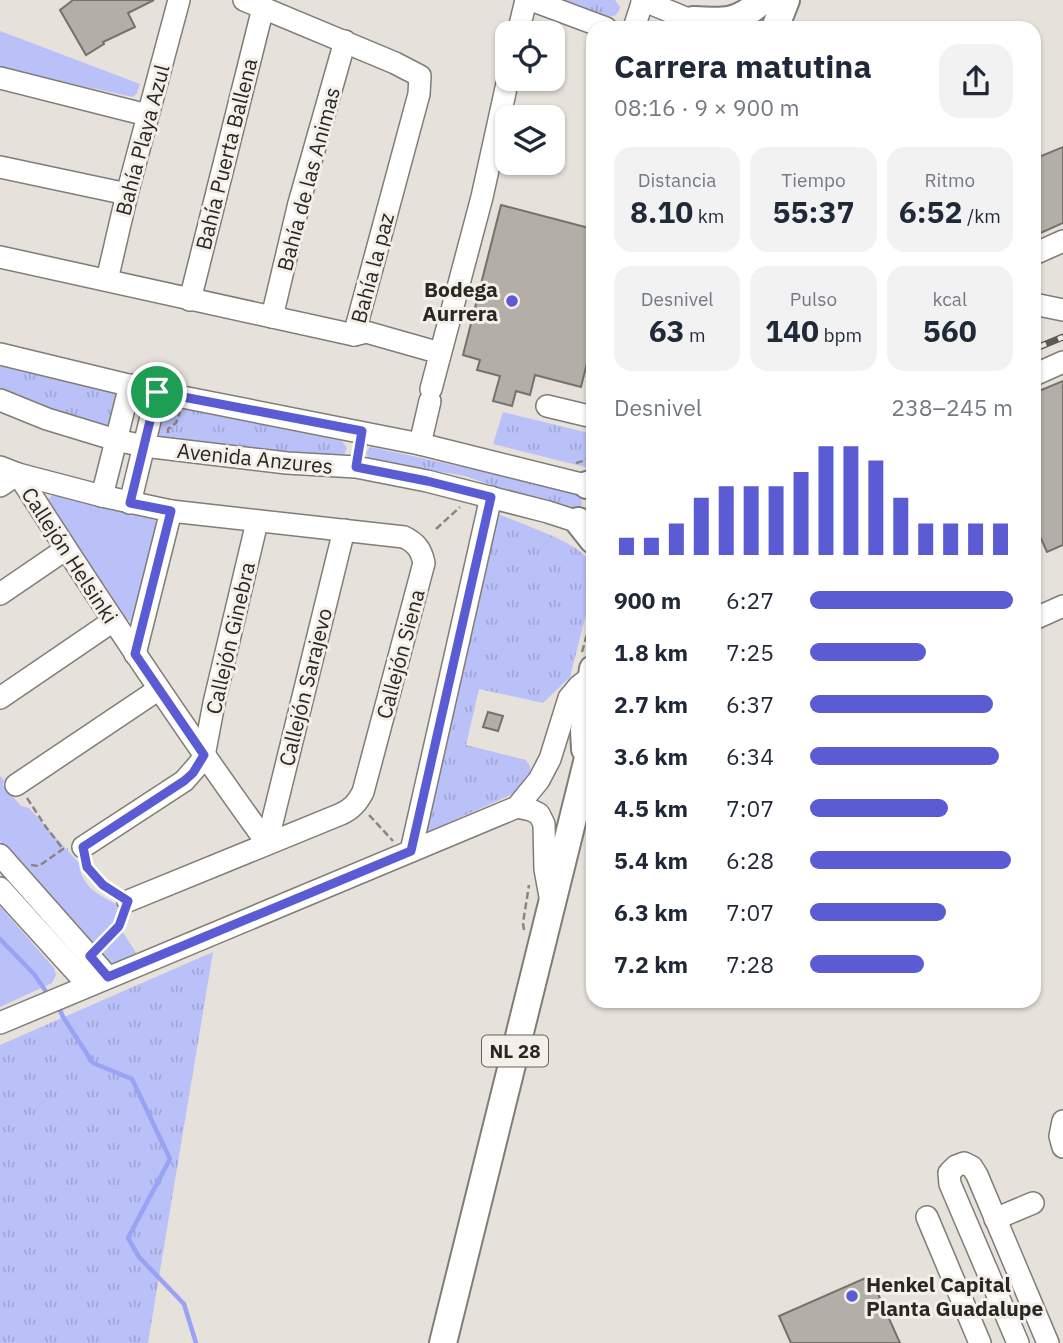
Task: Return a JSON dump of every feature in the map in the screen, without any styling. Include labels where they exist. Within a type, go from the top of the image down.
[{"type":"main road","points":[[722,21],[745,15],[763,0]]},
{"type":"main road","points":[[768,21],[775,0]]},
{"type":"main road","points":[[778,21],[786,0]]},
{"type":"main road","points":[[788,21],[795,0]]},
{"type":"main road","points":[[586,717],[586,738]]},
{"type":"main road","name":"NL 28","points":[[443,1343],[586,769]]},
{"type":"street","name":"Bahía Playa Azul","points":[[107,280],[147,115],[179,0]]},
{"type":"street","points":[[523,21],[529,0],[587,21]]},
{"type":"street","points":[[636,21],[643,0],[694,21]]},
{"type":"street","name":"Bahía la paz","points":[[0,257],[354,335],[415,107],[420,76],[345,41],[253,4]]},
{"type":"street","name":"Bahía Puerta Ballena","points":[[190,300],[253,4]]},
{"type":"street","name":"Bahía de las Animas","points":[[272,317],[299,203],[345,41]]},
{"type":"street","points":[[0,78],[147,115]]},
{"type":"street","points":[[419,444],[440,353],[482,197],[505,91]]},
{"type":"street","points":[[0,167],[127,194]]},
{"type":"street","points":[[1041,251],[1063,241]]},
{"type":"street","points":[[1041,305],[1063,310]]},
{"type":"street","points":[[354,335],[366,332],[440,353]]},
{"type":"street","name":"Avenida Anzures","points":[[0,354],[157,392],[362,431],[586,479]]},
{"type":"street","points":[[1041,372],[1063,362]]},
{"type":"street","points":[[102,496],[130,385]]},
{"type":"street","points":[[130,503],[157,392]]},
{"type":"street","name":"Avenida Anzures","points":[[0,400],[47,419],[116,440],[144,446],[287,463],[356,467],[491,497],[586,528]]},
{"type":"street","points":[[547,406],[586,413]]},
{"type":"street","points":[[356,467],[362,431]]},
{"type":"street","points":[[0,486],[9,470]]},
{"type":"street","name":"Callejón Siena","points":[[9,470],[102,496],[171,511],[404,537],[414,542],[422,551],[424,563],[363,792],[358,802]]},
{"type":"street","name":"Callejón Helsinki","points":[[9,470],[267,843]]},
{"type":"street","points":[[408,853],[491,497]]},
{"type":"street","points":[[135,654],[171,511]]},
{"type":"street","name":"Callejón Ginebra","points":[[204,755],[257,522]]},
{"type":"street","name":"Callejón Sarajevo","points":[[267,843],[344,530]]},
{"type":"street","points":[[0,594],[66,549]]},
{"type":"street","points":[[1041,616],[1063,607]]},
{"type":"street","points":[[0,698],[113,621]]},
{"type":"street","points":[[0,1023],[517,807],[539,779],[550,759],[569,698],[586,679]]},
{"type":"street","points":[[16,785],[159,690]]},
{"type":"street","points":[[550,759],[586,754]]},
{"type":"street","points":[[73,848],[184,781],[193,773],[204,755]]},
{"type":"street","points":[[128,901],[341,814],[358,802]]},
{"type":"street","points":[[517,807],[539,814],[544,824],[545,869],[551,902]]},
{"type":"street","points":[[6,862],[108,977]]},
{"type":"street","points":[[0,888],[88,985]]},
{"type":"street","points":[[1063,1121],[1059,1136],[1063,1146]]},
{"type":"street","points":[[1018,1343],[950,1184],[949,1173],[964,1163],[972,1167],[977,1175],[1048,1343]]},
{"type":"street","points":[[995,1219],[1033,1203]]},
{"type":"street","points":[[927,1217],[980,1343]]},
{"type":"street","points":[[995,1292],[1021,1281]]},
{"type":"path","points":[[166,439],[168,429],[176,423],[183,405]]},
{"type":"path","points":[[436,529],[468,501]]},
{"type":"path","points":[[16,785],[30,800],[46,827],[73,848],[103,885],[128,901],[119,926],[90,956]]},
{"type":"path","points":[[358,802],[408,853]]},
{"type":"path","points":[[6,862],[39,866],[73,848]]},
{"type":"green space","points":[[558,0],[615,0],[620,7],[616,15],[608,17]]},
{"type":"green space","points":[[0,31],[140,84],[137,93],[133,97],[0,68]]},
{"type":"green space","points":[[0,364],[118,391],[113,424],[99,424],[0,391]]},
{"type":"green space","points":[[171,403],[342,441],[347,448],[340,458],[166,439],[157,431],[162,410]]},
{"type":"green space","points":[[503,412],[586,432],[586,467],[493,444]]},
{"type":"green space","points":[[371,447],[567,490],[580,495],[582,503],[580,509],[568,512],[465,476],[368,460],[366,452]]},
{"type":"green space","points":[[54,494],[155,520],[158,526],[134,620],[131,622],[124,617],[51,509],[47,500]]},
{"type":"green space","points":[[498,514],[556,538],[584,555],[586,614],[570,677],[543,703],[479,689],[466,745],[526,760],[531,775],[517,792],[430,831],[424,831]]},
{"type":"green space","points":[[0,776],[4,780],[3,785],[21,806],[29,808],[79,863],[87,884],[98,894],[118,905],[116,922],[137,954],[114,965],[105,962],[0,842]]},
{"type":"green space","points":[[0,906],[54,968],[56,975],[52,983],[0,1007]]},
{"type":"green space","points":[[213,952],[148,1343],[0,1343],[0,1045]]},
{"type":"building","points":[[73,0],[154,0],[128,13],[135,27],[103,42],[104,44],[86,55],[60,10]]},
{"type":"building","points":[[1063,147],[1063,223],[1041,233],[1041,156]]},
{"type":"building","points":[[501,205],[586,227],[586,367],[581,387],[535,375],[530,395],[516,391],[512,406],[493,401],[500,376],[477,370],[480,360],[463,355]]},
{"type":"building","points":[[1063,381],[1063,545],[1047,552],[1041,539],[1041,390]]},
{"type":"building","points":[[488,712],[503,716],[498,731],[483,727]]},
{"type":"building","name":"Henkel Capital Planta Guadalupe","points":[[870,1276],[900,1343],[791,1343],[779,1316]]},
{"type":"waterway","points":[[0,939],[34,974],[45,990]]},
{"type":"waterway","points":[[60,1010],[93,1063],[132,1079],[170,1159],[128,1238],[139,1257],[184,1304],[196,1343]]},
{"type":"railway","points":[[1041,346],[1063,337]]},
{"type":"place","name":"Bodega Aurrera","points":[[512,301]]},
{"type":"place","name":"Henkel Capital Planta Guadalupe","points":[[852,1296]]},
{"type":"route","points":[[157,392],[362,431],[356,467],[491,497],[411,851],[108,977],[90,956],[119,926],[128,901],[103,885],[87,867],[83,847],[184,781],[200,764],[204,755],[135,654],[171,511],[130,503],[157,392]]}]
